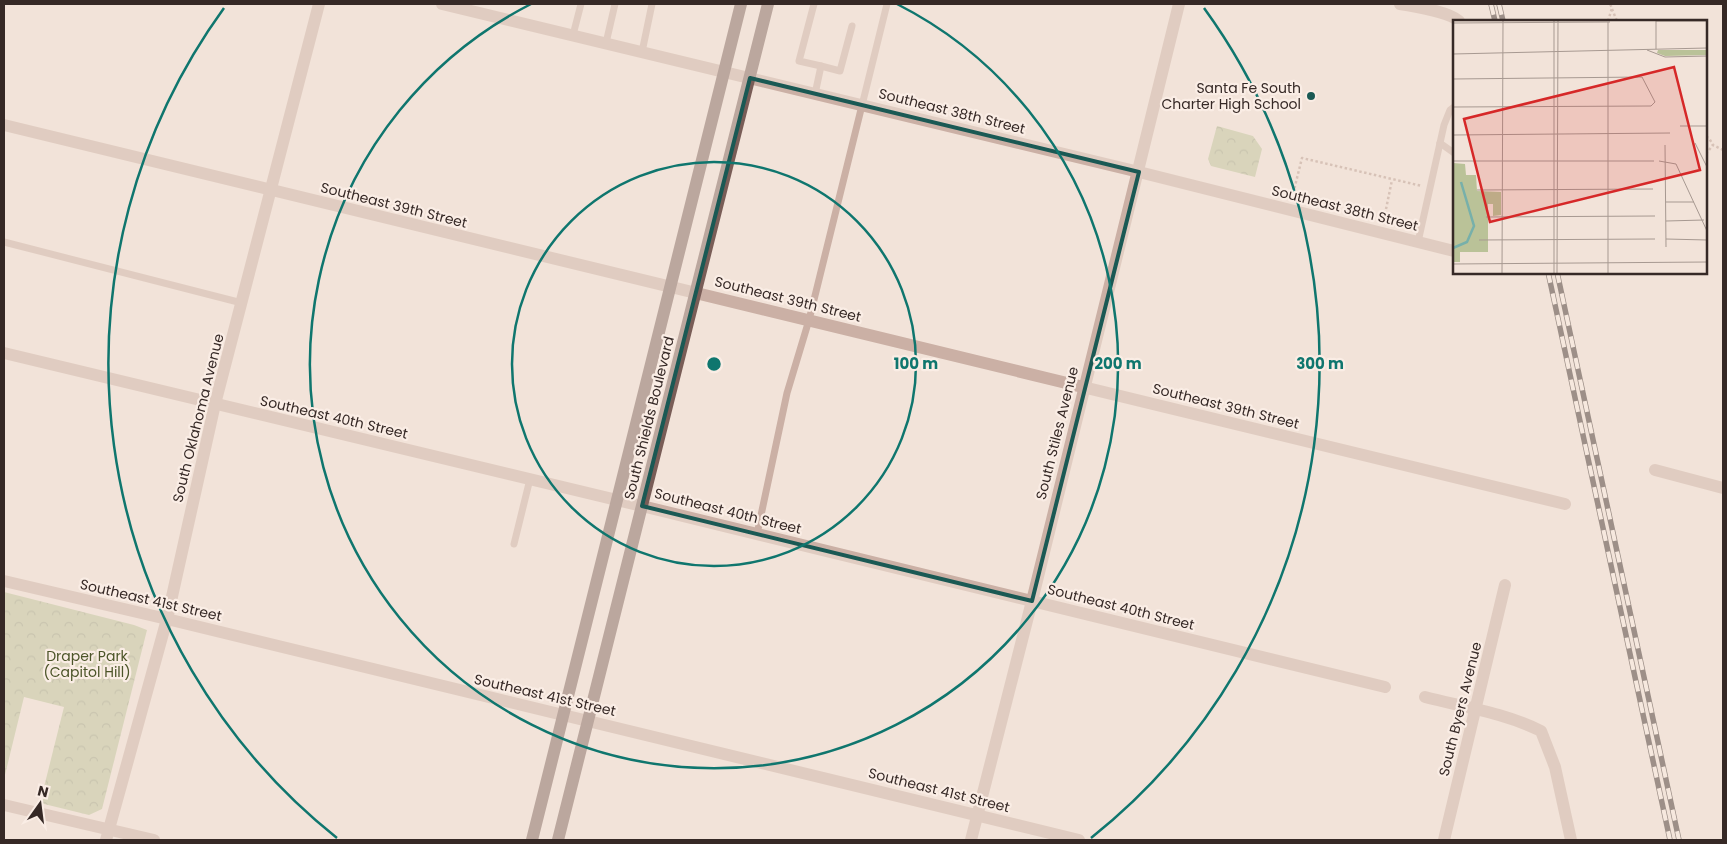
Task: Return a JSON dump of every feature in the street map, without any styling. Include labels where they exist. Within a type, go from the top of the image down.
[{"type":"main road","name":"South Shields Boulevard","points":[[532,840],[741,4]]},
{"type":"main road","name":"South Shields Boulevard","points":[[558,840],[768,4]]},
{"type":"street","name":"South Oklahoma Avenue","points":[[108,835],[167,619],[215,404],[319,4]]},
{"type":"street","name":"Southeast 38th Street","points":[[442,4],[1139,172],[1453,251]]},
{"type":"street","name":"South Stiles Avenue","points":[[971,840],[1139,172],[1179,4]]},
{"type":"street","points":[[1400,4],[1438,12],[1458,20]]},
{"type":"street","name":"Southeast 39th Street","points":[[4,125],[1565,504]]},
{"type":"street","name":"Southeast 40th Street","points":[[4,353],[1385,687]]},
{"type":"street","points":[[1655,470],[1723,488]]},
{"type":"street","name":"Southeast 41st Street","points":[[4,581],[1079,840]]},
{"type":"street","name":"South Byers Avenue","points":[[1444,840],[1505,585]]},
{"type":"street","points":[[1425,697],[1475,710],[1500,714],[1521,721],[1541,731],[1555,767],[1570,840]]},
{"type":"street","points":[[4,805],[108,835],[154,840]]},
{"type":"lane","points":[[573,35],[581,4]]},
{"type":"lane","points":[[606,43],[615,4]]},
{"type":"lane","points":[[642,52],[652,4]]},
{"type":"lane","points":[[814,4],[799,61],[840,71],[852,26]]},
{"type":"lane","points":[[757,534],[788,393],[809,320],[887,4]]},
{"type":"lane","points":[[815,94],[821,66]]},
{"type":"lane","points":[[1418,242],[1444,125],[1450,110],[1453,108]]},
{"type":"lane","points":[[1440,143],[1453,152]]},
{"type":"lane","points":[[4,242],[242,302]]},
{"type":"lane","points":[[514,544],[530,479]]},
{"type":"path","points":[[1610,4],[1618,20]]},
{"type":"path","points":[[1608,20],[1612,8]]},
{"type":"path","points":[[1707,137],[1710,138],[1714,145],[1723,150]]},
{"type":"path","points":[[1707,153],[1714,145]]},
{"type":"path","points":[[1292,199],[1302,158],[1424,186]]},
{"type":"path","points":[[1385,214],[1392,180]]},
{"type":"highlighted area","points":[[750,78],[1139,172],[1032,601],[642,506]]},
{"type":"green space","points":[[1217,126],[1253,136],[1262,149],[1255,177],[1211,166],[1208,159]]},
{"type":"green space","name":"Draper Park (Capitol Hill)","points":[[4,592],[147,630],[102,809],[89,815],[40,803],[64,707],[24,697],[4,779]]},
{"type":"railway","points":[[1491,4],[1495,20]]},
{"type":"railway","points":[[1499,4],[1503,20]]},
{"type":"railway","points":[[1548,274],[1670,840]]},
{"type":"railway","points":[[1557,274],[1679,840]]},
{"type":"place","name":"Santa Fe South Charter High School","points":[[1311,96]]}]
